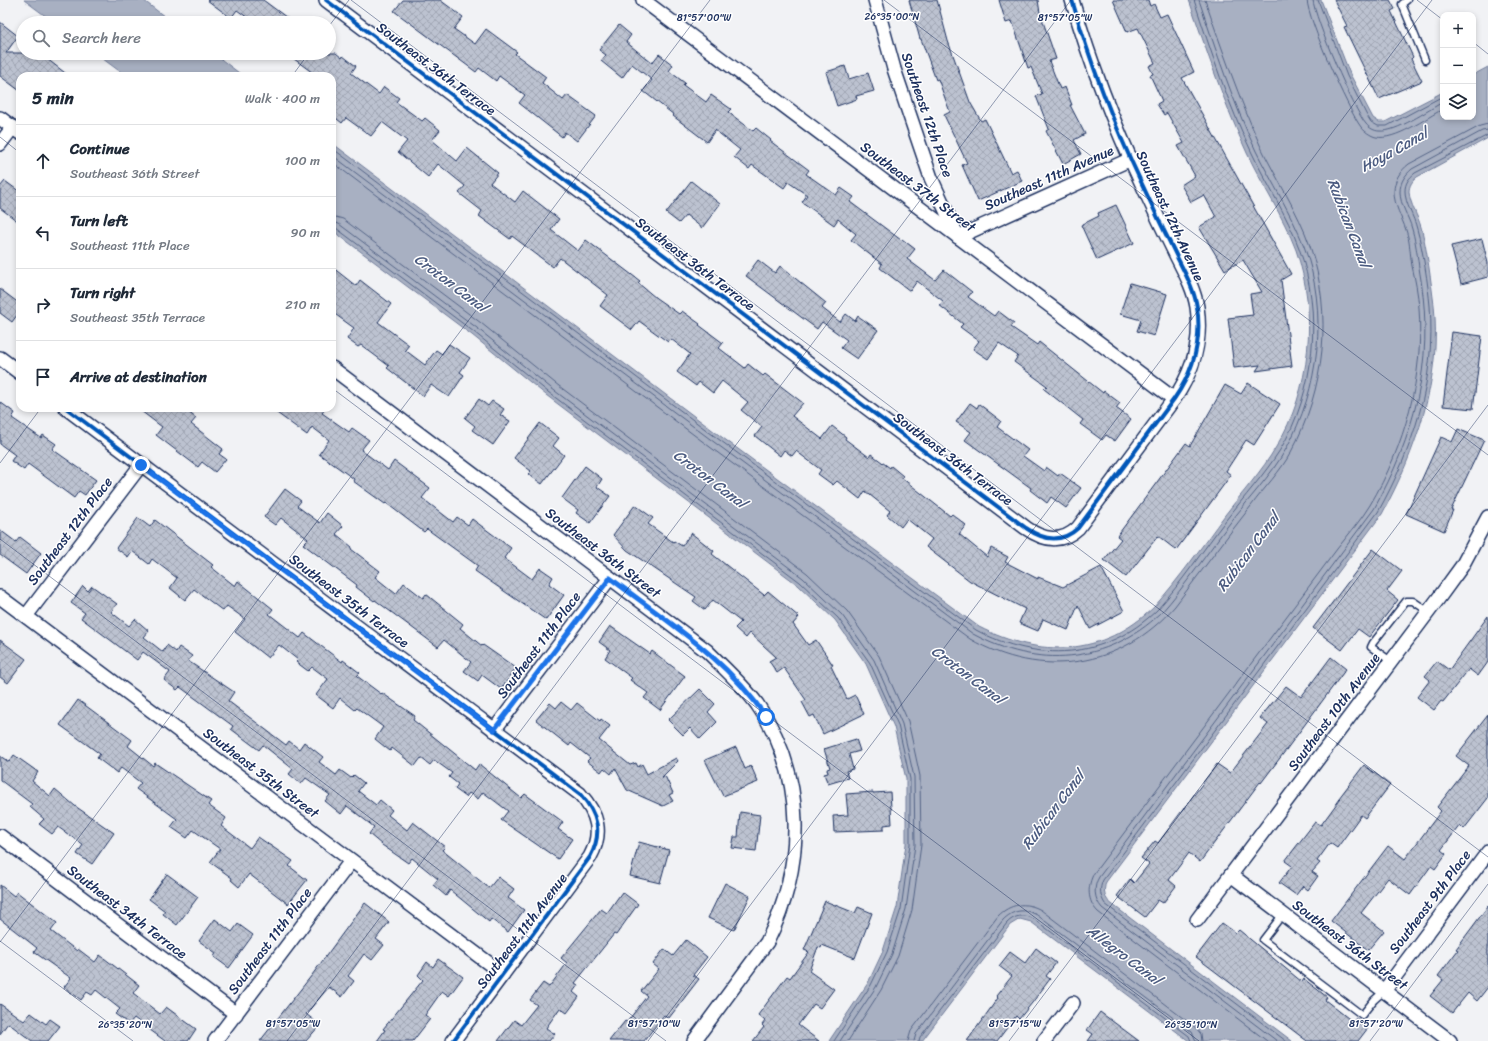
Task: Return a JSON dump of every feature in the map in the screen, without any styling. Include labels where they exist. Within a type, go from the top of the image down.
[{"type":"street","name":"Southeast 36th Terrace","points":[[326,0],[1026,528],[1040,536],[1053,539]]},
{"type":"street","name":"Southeast 37th Street","points":[[643,0],[1174,399]]},
{"type":"street","name":"Southeast 12th Place","points":[[875,0],[894,69],[930,178],[958,237]]},
{"type":"street","name":"Southeast 12th Avenue","points":[[1053,539],[1064,538],[1078,528],[1174,399],[1187,377],[1196,352],[1199,330],[1197,308],[1191,286],[1131,159],[1113,116],[1072,0]]},
{"type":"street","points":[[0,118],[16,130],[0,144]]},
{"type":"street","name":"Southeast 11th Avenue","points":[[958,237],[1131,159]]},
{"type":"street","points":[[0,358],[16,370]]},
{"type":"street","name":"Southeast 36th Street","points":[[336,371],[707,651],[752,698],[766,717],[782,753],[788,771],[795,808],[797,827],[793,867],[775,926],[756,957],[694,1041]]},
{"type":"street","name":"Southeast 35th Terrace","points":[[71,412],[580,794],[593,812],[597,830]]},
{"type":"street","name":"Southeast 12th Place","points":[[26,616],[141,465]]},
{"type":"street","name":"Southeast 10th Avenue","points":[[1197,920],[1429,612],[1462,566],[1488,517]]},
{"type":"street","name":"Southeast 11th Place","points":[[494,730],[610,578]]},
{"type":"street","name":"Southeast 35th Street","points":[[0,597],[503,974]]},
{"type":"street","name":"Southeast 11th Avenue","points":[[453,1041],[590,858],[597,840],[597,830]]},
{"type":"street","name":"Southeast 34th Terrace","points":[[0,836],[236,1014]]},
{"type":"street","name":"Southeast 9th Place","points":[[1384,991],[1488,852]]},
{"type":"street","name":"Southeast 11th Place","points":[[215,1041],[351,861]]},
{"type":"street","name":"Southeast 36th Street","points":[[1231,875],[1450,1041]]},
{"type":"street","points":[[1044,1041],[1073,1003]]},
{"type":"lane","points":[[1403,1],[1425,60]]},
{"type":"lane","points":[[1392,662],[1374,651],[1371,647],[1373,642],[1406,601],[1413,601],[1429,612]]},
{"type":"lane","points":[[1283,914],[1263,940],[1362,1015],[1374,1000],[1384,991]]},
{"type":"water","points":[[24,0],[143,0],[164,16],[46,16]]},
{"type":"water","points":[[1189,0],[1321,0],[1350,74],[1373,118],[1379,122],[1385,122],[1440,94],[1440,120],[1476,120],[1476,73],[1488,67],[1488,138],[1417,177],[1412,182],[1409,192],[1412,205],[1421,227],[1427,255],[1434,305],[1435,332],[1434,360],[1430,387],[1416,439],[1406,465],[1382,514],[1106,882],[1105,886],[1105,895],[1110,903],[1292,1041],[1189,1041],[1031,922],[1020,919],[1010,925],[922,1041],[829,1041],[868,983],[883,951],[897,907],[906,844],[906,779],[894,727],[866,664],[835,620],[798,585],[546,395],[472,335],[336,233],[336,146],[719,435],[979,627],[1002,637],[1025,644],[1047,647],[1070,647],[1092,643],[1113,636],[1134,623],[1154,607],[1191,562],[1270,456],[1288,425],[1297,401],[1304,376],[1309,325],[1303,274],[1291,237],[1247,153],[1231,115]]},
{"type":"water","points":[[104,60],[222,60],[238,72],[121,72]]},
{"type":"building","points":[[207,0],[263,0],[285,16],[245,16],[237,10],[232,16],[228,16]]},
{"type":"building","points":[[403,0],[440,0],[463,17],[454,29],[475,44],[486,29],[517,52],[515,54],[546,77],[542,83],[563,100],[567,95],[596,116],[577,141],[565,132],[562,137],[519,103],[525,95],[499,76],[496,81],[479,68],[476,72],[394,11]]},
{"type":"building","points":[[909,0],[937,0],[948,41],[970,102],[981,121],[985,119],[1011,173],[1017,170],[1022,181],[978,201],[962,165],[967,163],[944,115],[950,112],[938,79],[936,80],[920,39]]},
{"type":"building","points":[[999,0],[1038,0],[1040,13],[1056,59],[1049,61],[1060,89],[1065,87],[1072,105],[1070,105],[1085,134],[1074,140],[1081,154],[1063,164],[1046,131],[1049,129],[1036,96],[1042,94],[1031,67],[1028,68],[1012,21],[1006,23]]},
{"type":"building","points":[[1113,0],[1148,0],[1150,6],[1154,4],[1160,17],[1167,14],[1194,72],[1182,78],[1291,274],[1281,280],[1292,366],[1256,371],[1260,365],[1234,368],[1228,318],[1253,315],[1250,294],[1262,292],[1243,260],[1225,270],[1199,227],[1216,217],[1204,195],[1191,202],[1181,185],[1195,176],[1178,146],[1184,143],[1167,113],[1164,115],[1157,104],[1162,101],[1150,75],[1153,74],[1149,66],[1155,63],[1138,28],[1127,32]]},
{"type":"building","points":[[1334,0],[1390,0],[1395,9],[1391,11],[1413,57],[1411,59],[1422,81],[1379,99],[1344,27],[1347,26]]},
{"type":"building","points":[[0,22],[16,34],[16,39],[6,53],[16,53],[16,60],[48,60],[64,72],[16,72],[16,88],[0,76]]},
{"type":"building","points":[[619,25],[631,35],[626,42],[652,63],[659,54],[673,65],[669,71],[685,83],[683,85],[706,102],[711,95],[731,109],[728,112],[753,131],[756,128],[771,140],[770,141],[809,170],[806,174],[836,195],[841,188],[854,197],[850,202],[915,249],[907,259],[935,280],[944,270],[972,292],[968,297],[994,316],[998,311],[1014,323],[1011,327],[1037,345],[1039,342],[1103,393],[1104,391],[1120,403],[1116,408],[1131,419],[1115,441],[1106,435],[1102,440],[1080,424],[1083,420],[1044,389],[1047,386],[1014,362],[1018,356],[999,343],[988,359],[973,349],[979,341],[960,327],[963,324],[939,305],[943,301],[917,281],[910,291],[880,268],[882,264],[851,240],[856,234],[838,219],[834,225],[802,202],[807,195],[788,182],[784,188],[752,165],[749,169],[734,157],[740,150],[715,130],[707,142],[673,116],[674,115],[643,91],[652,80],[632,64],[622,78],[601,61],[606,55],[599,50]]},
{"type":"building","points":[[336,53],[342,58],[343,56],[356,66],[351,73],[379,94],[384,87],[399,98],[396,102],[422,121],[425,118],[440,130],[432,140],[457,161],[467,148],[498,173],[490,183],[515,202],[523,191],[559,219],[551,230],[578,251],[586,240],[640,281],[638,283],[656,298],[679,314],[682,311],[700,324],[699,325],[723,343],[719,348],[745,368],[748,364],[763,376],[765,374],[803,403],[792,416],[822,439],[832,426],[846,437],[845,439],[869,457],[871,454],[890,468],[891,466],[903,476],[902,478],[950,516],[952,514],[966,525],[959,534],[987,557],[991,548],[1008,557],[1005,562],[1038,579],[1038,577],[1063,587],[1101,567],[1124,611],[1090,629],[1078,605],[1068,630],[1043,619],[1038,631],[1019,623],[1025,609],[970,581],[926,547],[932,539],[907,519],[901,527],[887,515],[890,511],[865,491],[860,499],[837,481],[833,485],[818,474],[821,470],[796,451],[792,456],[784,450],[780,456],[755,436],[762,427],[741,410],[748,402],[722,381],[713,393],[699,382],[696,386],[677,372],[690,354],[671,339],[668,342],[639,321],[632,330],[600,306],[608,295],[560,258],[553,267],[512,236],[510,239],[479,216],[482,211],[459,193],[465,186],[438,164],[428,177],[398,152],[407,141],[382,122],[371,136],[346,118],[342,123],[336,118],[336,72],[312,72],[295,60],[336,60]]},
{"type":"building","points":[[845,66],[849,79],[868,73],[874,91],[856,96],[857,99],[837,106],[826,72]]},
{"type":"building","points":[[5,181],[16,189],[16,220],[0,208],[0,187]]},
{"type":"building","points":[[691,181],[720,204],[702,228],[686,215],[679,223],[666,213]]},
{"type":"building","points":[[1116,205],[1134,243],[1097,260],[1081,225],[1099,216],[1098,213]]},
{"type":"building","points":[[1482,239],[1488,263],[1488,277],[1461,284],[1451,246]]},
{"type":"building","points":[[758,260],[775,273],[780,266],[826,303],[822,308],[840,322],[846,314],[855,321],[858,316],[878,330],[857,359],[841,348],[847,340],[822,322],[817,329],[746,276]]},
{"type":"building","points":[[336,270],[356,286],[360,280],[391,304],[378,322],[409,345],[405,350],[425,365],[436,350],[442,354],[449,344],[470,358],[460,372],[464,375],[449,397],[431,385],[423,396],[387,368],[389,366],[361,345],[358,347],[347,339],[354,328],[336,315]]},
{"type":"building","points":[[1130,283],[1167,294],[1154,336],[1137,331],[1141,320],[1120,314]]},
{"type":"building","points":[[0,289],[16,301],[16,316],[12,322],[0,313]]},
{"type":"building","points":[[1452,332],[1482,336],[1473,409],[1443,406]]},
{"type":"building","points":[[1248,383],[1280,404],[1254,445],[1246,440],[1226,471],[1231,475],[1176,550],[1158,536],[1126,577],[1104,560],[1121,539],[1117,536],[1186,443],[1190,446],[1225,385],[1241,394]]},
{"type":"building","points":[[479,399],[488,406],[492,401],[504,409],[500,415],[510,421],[493,445],[472,430],[475,426],[465,418]]},
{"type":"building","points":[[0,402],[15,413],[12,418],[41,438],[43,435],[56,444],[52,449],[96,480],[85,495],[79,491],[74,498],[28,464],[24,470],[11,461],[15,455],[0,444]]},
{"type":"building","points":[[970,403],[977,408],[979,404],[1001,421],[997,427],[1028,450],[1023,456],[1044,471],[1046,467],[1058,476],[1060,473],[1081,488],[1066,508],[1051,497],[1047,503],[1030,490],[1031,488],[965,440],[971,432],[956,422]]},
{"type":"building","points":[[142,412],[188,412],[196,418],[191,424],[223,449],[219,454],[226,459],[215,472],[202,462],[198,467],[156,435],[162,427]]},
{"type":"building","points":[[275,412],[323,412],[322,413],[349,432],[352,428],[369,440],[361,450],[388,470],[394,461],[430,488],[422,498],[453,522],[457,517],[468,525],[472,519],[511,548],[504,558],[532,579],[540,568],[553,577],[549,584],[564,595],[546,620],[475,571],[478,566],[427,529],[424,532],[386,503],[385,504],[353,481],[354,479],[319,454],[329,440],[312,427],[307,435]]},
{"type":"building","points":[[540,423],[559,438],[553,446],[564,455],[542,484],[528,474],[531,471],[514,458]]},
{"type":"building","points":[[1458,429],[1484,440],[1451,510],[1453,510],[1444,531],[1406,514],[1441,437],[1452,442]]},
{"type":"building","points":[[585,466],[602,479],[597,487],[610,496],[590,523],[576,513],[578,510],[562,498]]},
{"type":"building","points":[[285,489],[301,501],[297,506],[320,523],[327,513],[343,526],[336,534],[352,547],[351,549],[380,571],[375,577],[396,594],[404,583],[423,598],[426,594],[463,624],[460,628],[482,646],[483,645],[516,668],[501,689],[482,675],[478,681],[464,671],[471,662],[444,640],[438,647],[375,600],[374,601],[356,587],[357,585],[303,544],[308,539],[281,518],[275,525],[264,517]]},
{"type":"building","points":[[635,505],[653,518],[648,524],[673,542],[674,541],[682,546],[691,533],[714,551],[712,554],[764,595],[768,591],[799,617],[793,624],[808,645],[816,640],[833,665],[831,666],[847,699],[855,695],[864,714],[823,734],[814,715],[810,717],[802,702],[806,700],[784,668],[777,673],[769,661],[776,657],[750,633],[746,638],[735,628],[741,622],[713,600],[705,610],[693,601],[696,597],[627,550],[613,535]]},
{"type":"building","points":[[138,518],[150,527],[155,520],[213,565],[211,567],[235,586],[238,581],[273,609],[269,614],[300,638],[304,633],[342,662],[343,660],[360,673],[357,676],[415,716],[413,720],[475,770],[479,764],[521,798],[525,794],[563,822],[558,829],[572,839],[558,859],[501,820],[508,811],[483,792],[478,799],[469,793],[466,797],[455,789],[458,784],[449,777],[452,773],[434,760],[430,765],[421,758],[415,766],[392,748],[390,751],[375,739],[383,727],[357,708],[355,710],[340,698],[333,708],[316,695],[328,679],[312,667],[308,671],[296,662],[298,660],[279,645],[268,658],[235,632],[245,619],[227,606],[223,611],[194,589],[185,600],[170,588],[177,578],[152,559],[149,564],[132,551],[128,557],[116,548]]},
{"type":"building","points":[[0,530],[16,542],[20,537],[41,553],[26,574],[0,555]]},
{"type":"building","points":[[1373,549],[1402,571],[1387,591],[1398,600],[1369,637],[1358,629],[1342,650],[1313,628]]},
{"type":"building","points":[[83,586],[88,591],[92,586],[117,604],[111,612],[129,626],[135,619],[149,631],[144,637],[163,652],[167,645],[176,652],[179,647],[192,656],[188,661],[234,692],[228,701],[286,745],[289,741],[299,749],[304,742],[323,757],[319,762],[336,775],[340,770],[351,778],[354,775],[364,783],[358,791],[376,805],[380,800],[392,810],[388,815],[407,830],[413,822],[445,847],[442,850],[489,888],[498,877],[514,889],[508,898],[524,910],[508,932],[491,919],[489,922],[450,890],[446,896],[433,885],[438,879],[412,858],[408,863],[382,845],[369,834],[374,827],[347,806],[341,814],[325,801],[330,795],[306,778],[301,784],[289,774],[293,769],[263,745],[259,750],[231,729],[233,726],[180,687],[177,690],[164,680],[170,672],[143,652],[137,660],[81,618],[85,613],[71,603]]},
{"type":"building","points":[[1488,616],[1488,662],[1478,676],[1469,669],[1443,702],[1441,701],[1434,710],[1417,697],[1430,680],[1425,676],[1437,661],[1449,670]]},
{"type":"building","points":[[610,626],[650,654],[652,651],[685,676],[660,710],[644,698],[648,693],[630,680],[632,678],[605,658],[610,650],[599,642]]},
{"type":"building","points":[[0,640],[26,659],[8,683],[0,677]]},
{"type":"building","points":[[1331,657],[1346,669],[1200,862],[1189,853],[1169,880],[1176,886],[1163,903],[1158,900],[1145,917],[1117,896],[1130,879],[1134,883],[1149,864],[1141,858],[1155,841],[1158,843],[1217,764],[1230,773],[1268,724],[1260,718],[1286,686],[1301,697]]},
{"type":"building","points":[[700,689],[715,704],[708,712],[717,722],[700,739],[690,728],[683,735],[668,720]]},
{"type":"building","points":[[78,700],[132,740],[128,746],[153,766],[155,763],[211,801],[208,805],[226,818],[221,826],[250,848],[258,837],[293,861],[289,866],[307,880],[288,904],[249,874],[239,887],[231,880],[232,878],[210,862],[220,849],[193,830],[187,838],[171,827],[177,819],[136,789],[141,783],[121,768],[117,773],[97,758],[100,754],[60,725]]},
{"type":"building","points":[[561,702],[571,710],[577,703],[600,721],[601,719],[610,726],[599,740],[630,765],[636,763],[638,767],[642,764],[647,774],[676,758],[678,761],[661,778],[665,776],[673,793],[669,795],[673,801],[663,806],[627,790],[615,768],[611,774],[604,768],[601,772],[587,761],[590,758],[571,743],[569,746],[536,720],[550,703],[556,708]]},
{"type":"building","points":[[1488,715],[1488,798],[1464,829],[1460,825],[1441,850],[1446,854],[1435,869],[1431,866],[1410,895],[1388,878],[1361,913],[1384,931],[1368,950],[1331,921],[1388,846],[1405,859],[1441,811],[1437,807],[1469,766],[1456,756]]},
{"type":"building","points":[[856,739],[860,751],[849,754],[853,769],[846,771],[848,778],[828,784],[824,774],[828,773],[827,769],[830,768],[824,749]]},
{"type":"building","points":[[736,747],[745,769],[751,766],[758,782],[723,796],[705,760]]},
{"type":"building","points":[[14,755],[38,772],[32,781],[50,796],[55,789],[75,806],[114,833],[92,864],[77,854],[83,845],[58,827],[52,834],[39,824],[44,819],[30,807],[32,804],[0,780],[0,756],[9,762]]},
{"type":"building","points":[[1364,765],[1390,785],[1365,818],[1361,815],[1337,848],[1330,843],[1317,861],[1320,863],[1312,872],[1318,876],[1308,890],[1303,886],[1296,895],[1279,883],[1292,866],[1285,861],[1315,822],[1321,825]]},
{"type":"building","points":[[890,792],[892,824],[884,825],[884,830],[834,832],[833,816],[848,815],[846,794]]},
{"type":"building","points":[[740,812],[760,815],[756,851],[732,848],[734,837],[738,837]]},
{"type":"building","points":[[639,842],[669,850],[660,883],[630,876]]},
{"type":"building","points":[[167,874],[198,897],[177,925],[163,914],[165,911],[149,899]]},
{"type":"building","points":[[725,883],[750,896],[734,930],[708,918]]},
{"type":"building","points":[[0,885],[14,896],[17,892],[57,923],[51,931],[77,951],[78,949],[95,962],[100,955],[139,985],[133,993],[160,1014],[166,1007],[196,1029],[188,1041],[165,1041],[134,1018],[129,1024],[115,1014],[120,1009],[96,990],[92,995],[87,992],[81,1000],[64,987],[71,978],[34,952],[37,948],[0,919]]},
{"type":"building","points":[[622,892],[638,904],[616,935],[614,934],[575,983],[578,985],[573,992],[579,997],[567,1013],[560,1008],[546,1028],[555,1034],[549,1041],[498,1041],[514,1020],[521,1025],[537,1005],[530,1000],[543,983],[549,987],[567,963],[561,958],[601,909],[607,913]]},
{"type":"building","points":[[825,901],[855,913],[858,907],[872,913],[855,958],[822,945],[821,948],[818,947],[809,971],[834,989],[820,1008],[814,1004],[798,1025],[819,1041],[753,1041],[764,1027],[762,1025],[765,1021],[758,1015],[787,976],[790,978],[809,952],[804,950]]},
{"type":"building","points":[[365,903],[389,922],[376,939],[384,945],[372,960],[364,954],[348,976],[354,981],[342,997],[329,987],[306,1014],[320,1025],[306,1041],[260,1041],[312,975]]},
{"type":"building","points":[[1488,906],[1488,987],[1477,1001],[1468,993],[1452,1013],[1430,996],[1443,980],[1438,976]]},
{"type":"building","points":[[215,919],[232,932],[238,924],[253,935],[229,968],[214,957],[216,953],[199,941]]},
{"type":"building","points":[[1222,923],[1236,933],[1239,930],[1302,982],[1304,979],[1327,997],[1325,1000],[1353,1022],[1356,1018],[1368,1028],[1358,1041],[1307,1041],[1196,957]]},
{"type":"building","points":[[686,940],[707,957],[693,975],[699,979],[669,1018],[664,1015],[644,1041],[609,1041],[625,1021],[627,1022],[647,996],[641,991],[659,969],[653,964],[664,949],[673,956]]},
{"type":"building","points":[[1036,948],[1056,963],[1046,976],[1050,979],[1019,1019],[1016,1016],[997,1041],[967,1041],[998,998],[996,996],[1012,976],[999,966],[1010,952],[1025,963]]},
{"type":"building","points":[[438,959],[463,977],[449,996],[442,991],[425,1015],[430,1019],[413,1041],[377,1041],[385,1030],[383,1029],[423,980],[418,975],[427,962],[433,967]]},
{"type":"building","points":[[0,1004],[24,1021],[31,1013],[46,1024],[50,1019],[60,1026],[48,1041],[32,1041],[8,1023],[0,1034]]},
{"type":"building","points":[[1100,1012],[1139,1041],[1088,1041],[1093,1034],[1087,1030]]},
{"type":"cycle path","points":[[326,0],[1026,528],[1039,535],[1052,538],[1065,536],[1078,528],[1174,399],[1181,389],[1191,367],[1198,332],[1196,300],[1186,275],[1150,202],[1122,139],[1103,93],[1072,0]]},
{"type":"cycle path","points":[[71,412],[580,794],[591,809],[595,816],[597,832],[594,848],[590,857],[453,1041]]},
{"type":"route","points":[[141,465],[494,730],[610,578],[707,651],[747,692],[766,717]]},
{"type":"water label","name":"Hoya Canal","points":[[1394,150]]},
{"type":"water label","name":"Rubican Canal","points":[[1349,223]]},
{"type":"water label","name":"Croton Canal","points":[[451,283]]},
{"type":"water label","name":"Croton Canal","points":[[710,479]]},
{"type":"water label","name":"Rubican Canal","points":[[1248,552]]},
{"type":"water label","name":"Croton Canal","points":[[968,675]]},
{"type":"water label","name":"Rubican Canal","points":[[1053,810]]},
{"type":"water label","name":"Allegro Canal","points":[[1124,955]]}]
